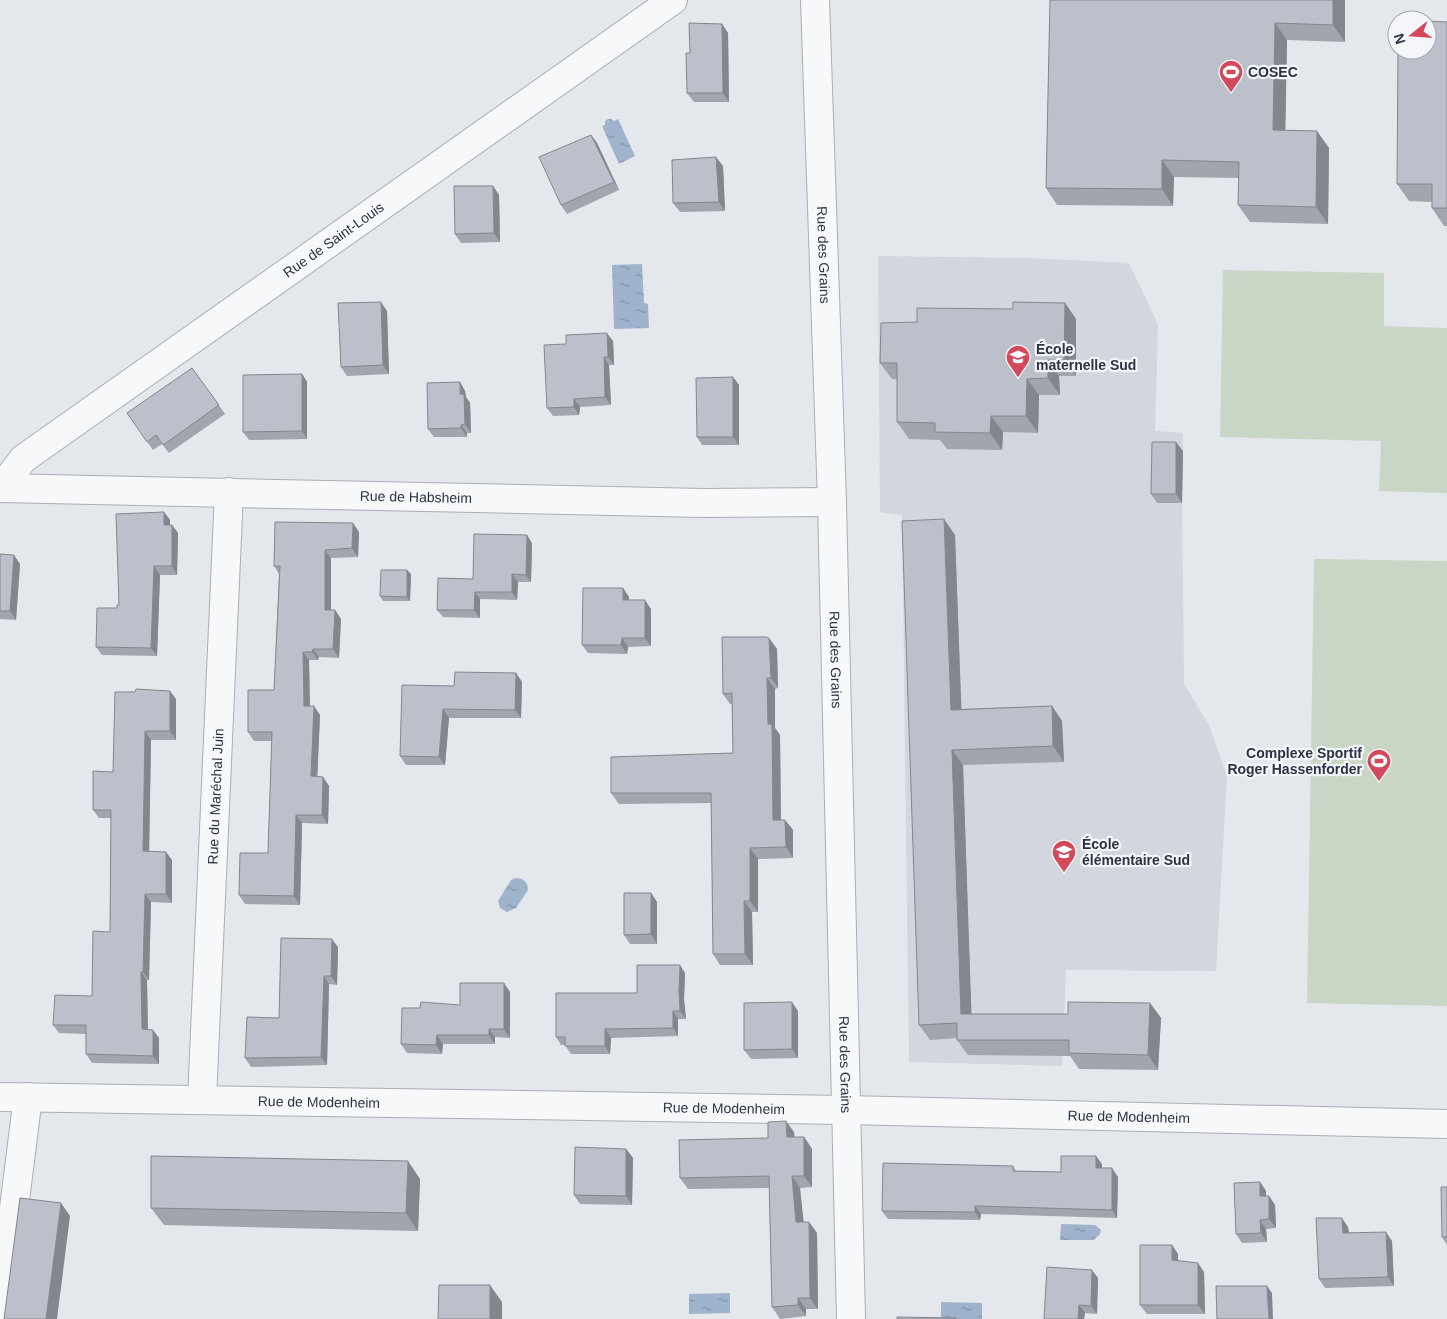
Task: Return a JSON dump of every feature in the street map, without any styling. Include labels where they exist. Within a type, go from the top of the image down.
[{"type":"street","name":"Rue de Saint-Louis","points":[[1,488],[23,459],[673,0]]},
{"type":"street","name":"Rue des Grains","points":[[815,0],[832,502],[851,1319]]},
{"type":"street","name":"Rue de Habsheim","points":[[1,488],[704,503],[832,502]]},
{"type":"street","name":"Rue du Maréchal Juin","points":[[202,1100],[229,492]]},
{"type":"street","name":"Rue de Modenheim","points":[[0,1097],[846,1110],[1447,1124]]},
{"type":"street","points":[[0,1319],[28,1097]]},
{"type":"shaded area","name":"École élémentaire Sud","points":[[878,256],[1027,258],[1129,263],[1158,324],[1155,431],[1183,433],[1184,684],[1209,725],[1227,776],[1216,971],[1066,970],[1062,1066],[909,1062],[902,515],[880,512]]},
{"type":"green space","points":[[1223,270],[1384,273],[1384,326],[1447,328],[1447,493],[1379,491],[1381,441],[1220,437]]},
{"type":"green space","name":"Complexe Sportif Roger Hassenforder","points":[[1314,559],[1447,561],[1447,1006],[1307,1003]]},
{"type":"water","points":[[608,119],[614,121],[618,119],[635,156],[619,164],[602,126],[605,125],[605,121]]},
{"type":"water","points":[[642,264],[644,303],[648,304],[649,328],[614,329],[612,265]]},
{"type":"water","points":[[516,878],[525,881],[528,890],[516,908],[507,912],[500,908],[498,901],[511,880]]},
{"type":"water","points":[[1061,1224],[1095,1225],[1101,1230],[1094,1240],[1060,1240]]},
{"type":"water","points":[[730,1293],[730,1313],[689,1314],[689,1294]]},
{"type":"water","points":[[941,1302],[982,1303],[982,1319],[941,1319]]},
{"type":"building","points":[[1050,0],[1333,0],[1333,25],[1275,23],[1273,130],[1317,131],[1316,207],[1238,205],[1239,162],[1162,160],[1162,189],[1046,188]]},
{"type":"building","points":[[1437,22],[1447,22],[1447,208],[1432,208],[1432,184],[1397,184],[1398,60],[1437,60]]},
{"type":"building","points":[[689,23],[722,24],[723,93],[687,93],[686,53],[690,53]]},
{"type":"building","points":[[591,135],[614,182],[561,205],[539,157]]},
{"type":"building","points":[[716,157],[719,202],[673,203],[672,160]]},
{"type":"building","points":[[454,186],[493,186],[494,233],[455,234]]},
{"type":"building","points":[[381,302],[383,365],[341,367],[338,303]]},
{"type":"building","points":[[1013,302],[1065,303],[1064,360],[1048,360],[1048,378],[1027,379],[1026,416],[991,416],[990,433],[935,432],[935,423],[897,422],[897,363],[880,363],[881,323],[917,322],[917,308],[1013,309]]},
{"type":"building","points":[[607,333],[608,357],[604,357],[605,397],[574,399],[574,407],[547,408],[544,345],[566,344],[566,335]]},
{"type":"building","points":[[192,368],[219,405],[163,445],[156,435],[147,442],[127,413]]},
{"type":"building","points":[[302,374],[302,431],[243,432],[243,375]]},
{"type":"building","points":[[733,377],[733,437],[697,437],[696,378]]},
{"type":"building","points":[[460,382],[460,394],[464,394],[465,424],[461,425],[461,428],[428,429],[427,383]]},
{"type":"building","points":[[1152,442],[1176,442],[1176,494],[1151,494]]},
{"type":"building","points":[[164,512],[164,525],[172,525],[172,566],[154,566],[151,648],[96,647],[97,608],[117,608],[117,605],[119,605],[116,514]]},
{"type":"building","points":[[944,519],[951,710],[1052,706],[1053,746],[952,750],[961,1014],[1068,1014],[1068,1002],[1150,1003],[1148,1055],[1069,1053],[1069,1040],[957,1040],[957,1023],[919,1025],[902,521]]},
{"type":"building","points":[[275,522],[353,523],[352,548],[325,550],[325,610],[335,610],[333,649],[313,649],[312,652],[303,652],[304,706],[314,706],[311,776],[323,777],[322,815],[296,815],[294,896],[239,895],[240,853],[268,853],[272,732],[248,732],[248,690],[274,690],[280,566],[274,566]]},
{"type":"building","points":[[474,534],[527,535],[526,575],[512,574],[512,592],[475,592],[474,610],[437,610],[438,578],[473,579]]},
{"type":"building","points":[[0,554],[14,555],[10,611],[0,611]]},
{"type":"building","points":[[381,570],[407,570],[407,597],[380,596]]},
{"type":"building","points":[[583,588],[623,588],[623,600],[645,600],[645,638],[622,638],[621,645],[582,645]]},
{"type":"building","points":[[722,637],[769,638],[771,678],[767,678],[768,724],[772,724],[773,820],[785,820],[786,847],[750,848],[750,901],[744,901],[745,954],[713,954],[711,793],[611,793],[611,757],[733,753],[732,693],[723,694]]},
{"type":"building","points":[[455,672],[516,673],[515,710],[443,709],[439,757],[400,756],[402,685],[454,686]]},
{"type":"building","points":[[136,689],[170,691],[170,731],[145,731],[143,851],[166,852],[166,894],[145,894],[143,972],[141,972],[142,1029],[153,1030],[153,1056],[86,1054],[86,1025],[53,1025],[55,995],[92,996],[93,931],[110,932],[111,810],[93,810],[93,771],[113,772],[115,692],[135,692]]},
{"type":"building","points":[[624,893],[651,893],[651,934],[624,935]]},
{"type":"building","points":[[281,938],[332,939],[331,976],[324,976],[321,1057],[245,1058],[247,1017],[279,1018]]},
{"type":"building","points":[[637,965],[680,965],[680,1011],[673,1011],[673,1028],[605,1029],[605,1046],[565,1046],[565,1037],[556,1037],[556,993],[637,993]]},
{"type":"building","points":[[460,983],[504,983],[504,1029],[489,1029],[489,1035],[437,1035],[436,1045],[401,1044],[402,1008],[420,1008],[421,1002],[460,1005]]},
{"type":"building","points":[[792,1002],[792,1049],[744,1050],[744,1003]]},
{"type":"building","points":[[786,1121],[787,1137],[804,1137],[804,1176],[792,1176],[796,1222],[809,1222],[810,1298],[798,1298],[798,1305],[772,1307],[769,1176],[680,1178],[679,1140],[768,1138],[768,1122]]},
{"type":"building","points":[[575,1147],[626,1149],[626,1196],[574,1195]]},
{"type":"building","points":[[151,1156],[408,1161],[406,1213],[151,1208]]},
{"type":"building","points":[[1061,1156],[1096,1156],[1096,1168],[1112,1168],[1112,1210],[975,1206],[975,1212],[882,1211],[883,1163],[1013,1166],[1013,1171],[1061,1172]]},
{"type":"building","points":[[1260,1182],[1260,1196],[1269,1196],[1269,1219],[1260,1220],[1261,1233],[1236,1234],[1234,1183]]},
{"type":"building","points":[[1441,1187],[1447,1187],[1447,1237],[1442,1237]]},
{"type":"building","points":[[20,1198],[61,1203],[46,1319],[4,1319]]},
{"type":"building","points":[[1316,1218],[1342,1218],[1343,1233],[1386,1232],[1388,1277],[1319,1279]]},
{"type":"building","points":[[1140,1245],[1172,1245],[1172,1260],[1198,1263],[1198,1305],[1140,1305]]},
{"type":"building","points":[[1047,1267],[1092,1270],[1091,1306],[1079,1305],[1078,1319],[1044,1319]]},
{"type":"building","points":[[439,1285],[490,1285],[490,1319],[438,1319]]},
{"type":"building","points":[[1216,1286],[1267,1286],[1269,1319],[1217,1319]]},
{"type":"building","points":[[897,1317],[956,1318],[956,1319],[897,1319]]},
{"type":"place","name":"COSEC","points":[[1231,93]]},
{"type":"place","name":"École maternelle Sud","points":[[1018,378]]},
{"type":"place","name":"Complexe Sportif Roger Hassenforder","points":[[1379,782]]},
{"type":"place","name":"École élémentaire Sud","points":[[1064,873]]}]
